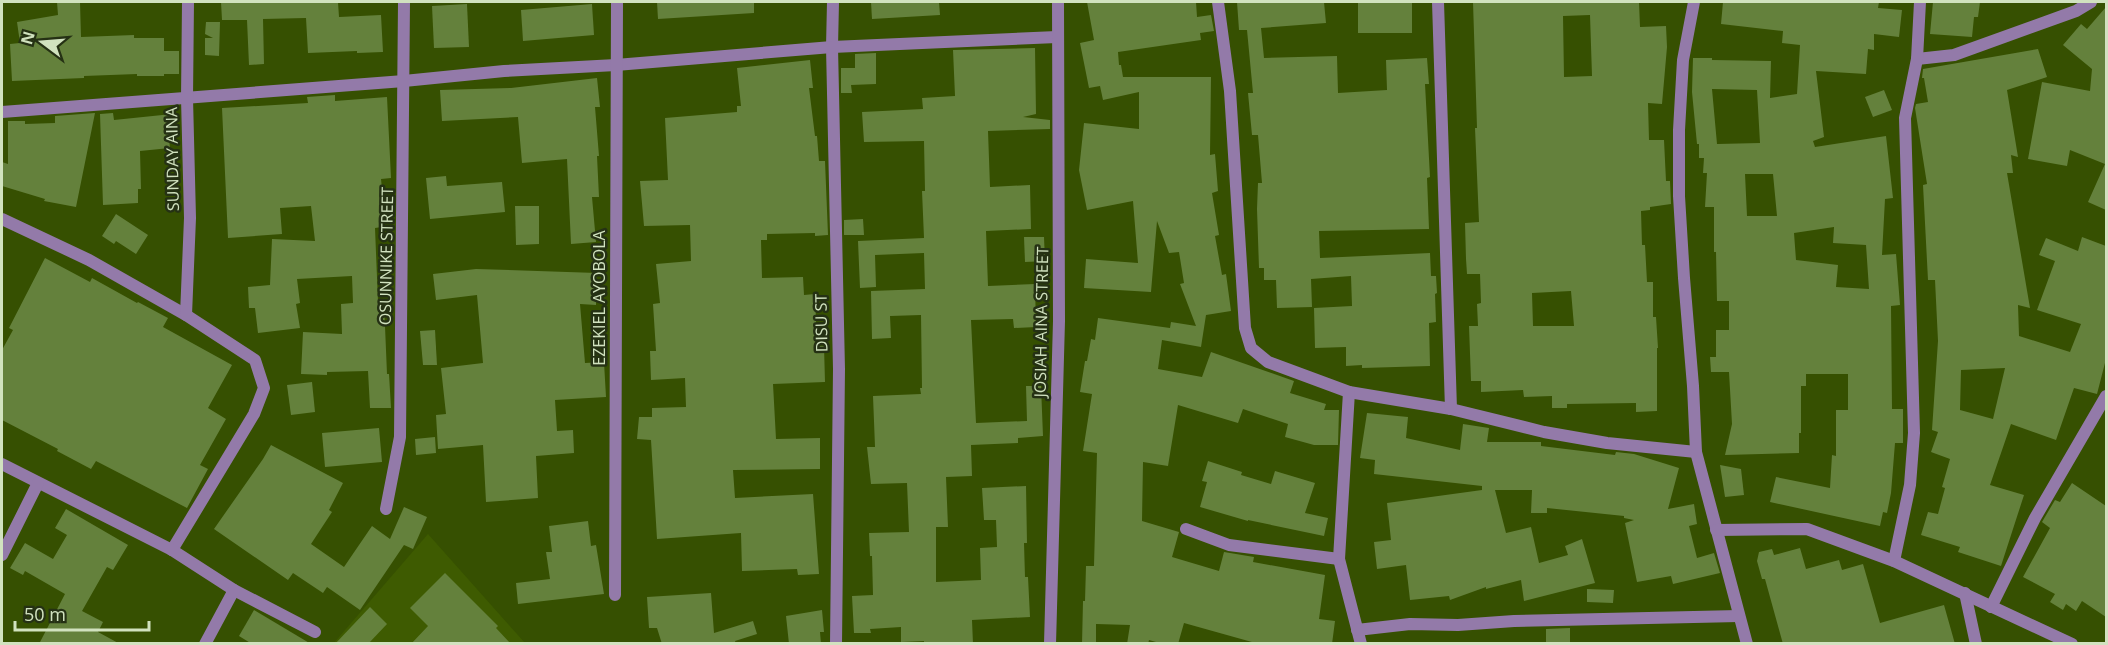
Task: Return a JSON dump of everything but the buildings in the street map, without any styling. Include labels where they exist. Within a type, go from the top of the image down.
[{"type":"street","name":"SUNDAY AINA","points":[[186,315],[190,218],[187,98],[188,2]]},
{"type":"street","name":"OSUNNIKE STREET","points":[[386,509],[400,437],[404,2]]},
{"type":"street","name":"EZEKIEL AYOBOLA","points":[[615,595],[617,2]]},
{"type":"street","name":"DISU ST","points":[[833,2],[839,369],[836,644]]},
{"type":"street","name":"JOSIAH AINA STREET","points":[[1050,644],[1059,321],[1058,2]]},
{"type":"street","points":[[1218,2],[1230,91],[1245,328],[1251,348],[1268,362],[1349,392],[1451,409],[1544,432],[1607,443],[1696,452]]},
{"type":"street","points":[[1438,2],[1451,409]]},
{"type":"street","points":[[1694,2],[1683,60],[1678,130],[1679,196],[1696,452],[1747,644]]},
{"type":"street","points":[[1894,561],[1910,485],[1914,433],[1905,118],[1917,59],[1920,2]]},
{"type":"street","points":[[1917,59],[1954,55],[2076,11],[2091,2]]},
{"type":"street","points":[[2,112],[404,81],[504,71],[616,66],[832,46],[1057,37]]},
{"type":"street","points":[[2,219],[89,260],[186,315],[255,360],[264,388],[254,414],[172,550]]},
{"type":"street","points":[[1349,392],[1339,560],[1361,644]]},
{"type":"street","points":[[1991,607],[2035,518],[2089,430],[2106,396]]},
{"type":"street","points":[[2,464],[172,550],[234,590],[315,632]]},
{"type":"street","points":[[2,555],[38,483]]},
{"type":"street","points":[[1716,530],[1807,529],[1894,561],[1965,592],[1991,607],[2072,644]]},
{"type":"street","points":[[1186,530],[1229,545],[1339,560]]},
{"type":"street","points":[[205,644],[234,590]]},
{"type":"street","points":[[1965,592],[1976,644]]},
{"type":"street","points":[[1357,630],[1410,624],[1458,625],[1514,621],[1739,616]]},
{"type":"shaded area","points":[[428,534],[525,643],[333,644]]}]
